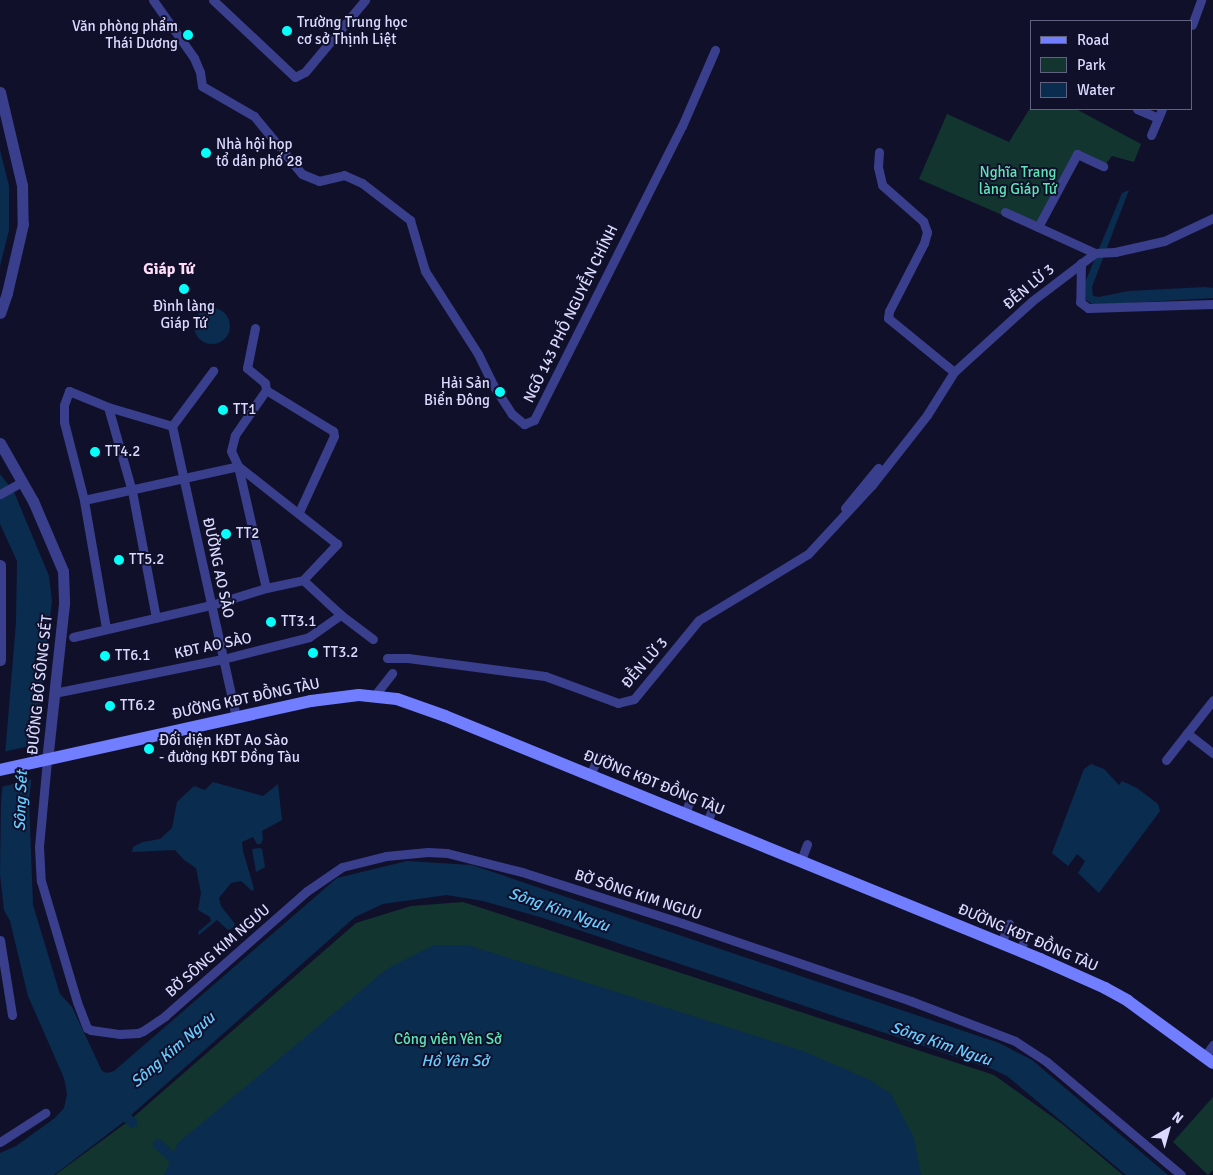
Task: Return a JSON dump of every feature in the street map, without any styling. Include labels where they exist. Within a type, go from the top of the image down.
[{"type":"main road","name":"ĐƯỜNG KĐT ĐỒNG TÀU","points":[[0,770],[327,698],[375,695],[413,704],[685,813],[1020,951],[1120,997],[1164,1025],[1209,1060]]},
{"type":"street","name":"NGÕ 143 PHỐ NGUYỄN CHÍNH","points":[[153,0],[194,58],[200,72],[202,86],[254,116],[302,174],[319,181],[344,175],[362,184],[410,220],[425,271],[478,354],[512,414],[524,424],[534,420],[682,126],[715,50]]},
{"type":"street","points":[[213,0],[295,77],[305,72],[364,0]]},
{"type":"street","points":[[1193,22],[1201,0]]},
{"type":"street","points":[[0,92],[22,185],[23,224],[7,293],[0,313]]},
{"type":"street","points":[[1143,110],[1160,113],[1151,135]]},
{"type":"street","points":[[879,152],[878,167],[882,185],[922,221],[927,232],[924,243],[889,311],[888,318],[954,372]]},
{"type":"street","points":[[1038,227],[1077,154],[1103,166]]},
{"type":"street","points":[[1005,212],[1095,254]]},
{"type":"street","name":"ĐỀN LỪ 3","points":[[387,658],[408,658],[545,676],[618,703],[634,700],[699,620],[808,554],[872,485],[928,414],[954,372],[1032,301],[1095,254],[1164,242],[1213,218]]},
{"type":"street","points":[[1081,263],[1080,302],[1088,308],[1213,304]]},
{"type":"street","points":[[255,328],[247,368],[265,383],[266,390],[235,435],[230,450],[238,466],[266,588]]},
{"type":"street","points":[[106,628],[84,500],[64,422],[64,406],[69,391],[108,407],[172,426],[213,371]]},
{"type":"street","points":[[266,390],[333,431],[334,436],[299,512]]},
{"type":"street","points":[[108,407],[132,491],[156,618]]},
{"type":"street","name":"ĐƯỜNG AO SÀO","points":[[172,426],[236,717]]},
{"type":"street","name":"ĐƯỜNG BỜ SÔNG SÉT","points":[[0,443],[17,485],[44,525],[63,571],[64,604],[44,760],[40,847],[41,881],[77,1002],[87,1028]]},
{"type":"street","points":[[84,500],[184,480],[238,466]]},
{"type":"street","points":[[73,637],[212,605],[266,588],[303,580],[337,544],[299,512],[238,466]]},
{"type":"street","points":[[0,494],[17,485]]},
{"type":"street","points":[[0,565],[0,660]]},
{"type":"street","points":[[303,580],[341,615],[373,639]]},
{"type":"street","name":"KĐT AO SÀO","points":[[54,693],[223,659],[309,637],[341,615]]},
{"type":"street","points":[[375,695],[392,673]]},
{"type":"street","points":[[1166,760],[1213,700]]},
{"type":"street","points":[[1187,733],[1213,753]]},
{"type":"street","points":[[590,775],[598,756]]},
{"type":"street","points":[[685,813],[692,796]]},
{"type":"street","points":[[707,822],[714,804]]},
{"type":"street","points":[[800,860],[807,844]]},
{"type":"street","name":"BỜ SÔNG KIM NGƯU","points":[[87,1028],[119,1034],[143,1031],[166,1016],[307,891],[342,867],[386,856],[428,852],[447,853],[522,872],[692,926],[911,1001],[1015,1040],[1047,1062],[1181,1175]]},
{"type":"street","points":[[1001,943],[1009,924]]},
{"type":"street","points":[[1020,951],[1027,933]]},
{"type":"street","points":[[0,940],[12,1015]]},
{"type":"street","points":[[1209,1060],[1213,1045]]},
{"type":"street","points":[[0,1142],[45,1113]]},
{"type":"green space","name":"Nghĩa Trang làng Giáp Tứ","points":[[1030,108],[1030,110],[1078,110],[1141,144],[1134,162],[1112,156],[1105,165],[1077,153],[1035,229],[919,179],[947,114],[1009,142]]},
{"type":"green space","name":"Hồ Yên Sở","points":[[463,902],[994,1075],[1061,1123],[1123,1175],[55,1175],[130,1120],[356,923],[411,906]]},
{"type":"green space","points":[[1213,1097],[1213,1170],[1208,1175],[1173,1142]]},
{"type":"water","points":[[0,150],[9,186],[9,230],[0,266]]},
{"type":"water","points":[[1129,190],[1092,287],[1093,296],[1099,297],[1128,291],[1205,287],[1213,288],[1213,298],[1094,305],[1084,299],[1082,290],[1122,193]]},
{"type":"water","points":[[212,308],[225,313],[230,326],[225,339],[212,344],[199,339],[194,326],[199,313]]},
{"type":"water","points":[[0,474],[14,492],[49,576],[52,601],[29,800],[33,905],[60,994],[72,1007],[102,1071],[107,1073],[114,1071],[337,878],[407,861],[472,865],[999,1043],[1032,1060],[1168,1175],[1126,1175],[1007,1076],[992,1069],[543,918],[483,901],[447,895],[383,904],[355,917],[121,1124],[54,1175],[0,1175],[0,1153],[16,1146],[55,1118],[64,1108],[67,1094],[64,1078],[28,996],[10,921],[4,910],[0,874],[1,804],[16,622],[17,561],[0,524]]},
{"type":"water","points":[[1091,764],[1104,769],[1119,785],[1122,781],[1137,788],[1158,804],[1160,811],[1099,893],[1078,873],[1085,861],[1077,854],[1068,866],[1052,853],[1084,769]]},
{"type":"water","points":[[213,782],[263,796],[278,784],[282,820],[262,831],[263,839],[261,844],[257,844],[253,837],[242,842],[254,889],[252,891],[241,881],[231,883],[219,898],[221,906],[235,924],[233,928],[228,930],[217,920],[199,935],[198,932],[211,921],[210,917],[198,910],[201,893],[196,868],[184,860],[175,850],[132,852],[133,847],[143,842],[160,839],[172,828],[177,802],[194,786],[205,790]]},
{"type":"water","points":[[252,849],[262,849],[265,867],[256,872]]},
{"type":"water","name":"Hồ Yên Sở","points":[[434,945],[468,945],[803,1051],[870,1080],[891,1094],[914,1138],[921,1175],[164,1175],[178,1143],[387,969]]},
{"type":"pier","points":[[39,744],[34,779],[1,787],[3,752]]},
{"type":"waterway","points":[[119,1111],[133,1123]]},
{"type":"waterway","points":[[158,1144],[172,1157]]},
{"type":"place","name":"Trường Trung học cơ sở Thịnh Liệt","points":[[287,31]]},
{"type":"place","name":"Văn phòng phẩm Thái Dương","points":[[188,35]]},
{"type":"place","name":"Nhà hội họp tổ dân phố 28","points":[[206,153]]},
{"type":"place","name":"Đình làng Giáp Tứ","points":[[184,289]]},
{"type":"place","name":"Hải Sản Biển Đông","points":[[500,392]]},
{"type":"place","name":"TT1","points":[[223,410]]},
{"type":"place","name":"TT4.2","points":[[95,452]]},
{"type":"place","name":"TT2","points":[[226,534]]},
{"type":"place","name":"TT5.2","points":[[119,560]]},
{"type":"place","name":"TT3.1","points":[[271,622]]},
{"type":"place","name":"TT3.2","points":[[313,653]]},
{"type":"place","name":"TT6.1","points":[[105,656]]},
{"type":"place","name":"TT6.2","points":[[110,706]]},
{"type":"place","name":"Đối diện KĐT Ao Sào - đường KĐT Đồng Tàu","points":[[149,749]]},
{"type":"district","name":"Giáp Tứ","points":[[169,269]]},
{"type":"water label","name":"Sông Sét","points":[[21,801]]},
{"type":"water label","name":"Sông Kim Ngưu","points":[[559,910]]},
{"type":"water label","name":"Sông Kim Ngưu","points":[[941,1044]]},
{"type":"water label","name":"Sông Kim Ngưu","points":[[173,1050]]},
{"type":"park label","name":"Công viên Yên Sở","points":[[448,1040]]}]
